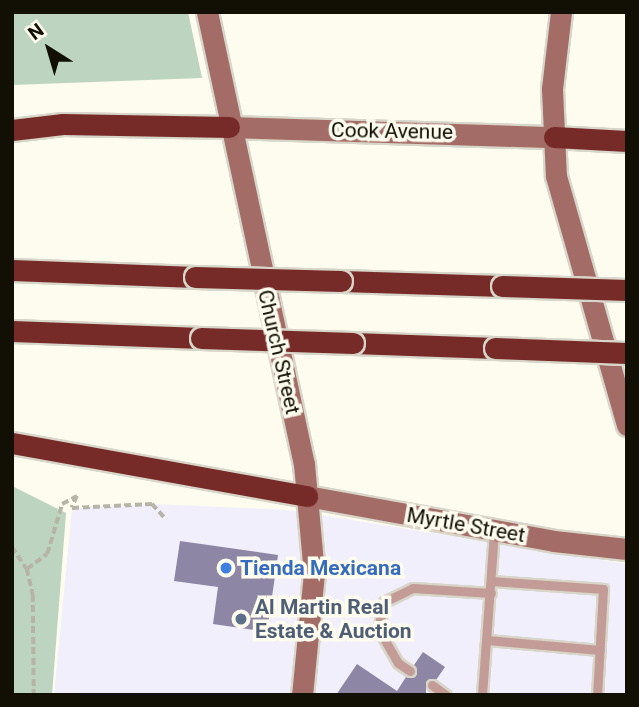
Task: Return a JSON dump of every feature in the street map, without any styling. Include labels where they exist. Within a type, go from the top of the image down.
[{"type":"highway","points":[[12,130],[63,124],[229,127]]},
{"type":"highway","points":[[554,137],[627,141]]},
{"type":"highway","points":[[12,270],[627,290]]},
{"type":"highway","points":[[12,331],[627,353]]},
{"type":"highway","points":[[12,443],[307,496]]},
{"type":"main road","name":"Church Street","points":[[207,12],[307,496],[314,573],[302,695]]},
{"type":"main road","points":[[561,12],[552,89],[556,176],[627,425]]},
{"type":"main road","name":"Cook Avenue","points":[[229,127],[554,137]]},
{"type":"main road","name":"Myrtle Street","points":[[307,496],[494,530],[627,549]]},
{"type":"lane","points":[[482,695],[494,530]]},
{"type":"lane","points":[[492,581],[603,589],[597,695]]},
{"type":"lane","points":[[410,671],[398,663],[378,629],[384,602],[413,588],[491,593]]},
{"type":"lane","points":[[487,640],[600,650]]},
{"type":"lane","points":[[432,685],[446,695]]},
{"type":"path","points":[[27,569],[47,554],[62,504],[77,496],[72,508],[152,505],[166,519]]},
{"type":"path","points":[[12,547],[27,569],[33,595],[34,695]]},
{"type":"shaded area","points":[[152,504],[288,510],[627,564],[627,695],[54,695],[72,508]]},
{"type":"green space","points":[[12,12],[188,12],[202,78],[12,85]]},
{"type":"green space","points":[[12,486],[66,513],[52,695],[12,695]]},
{"type":"building","name":"Tienda Mexicana","points":[[180,541],[278,555],[267,632],[213,624],[218,587],[174,581]]},
{"type":"building","points":[[423,652],[445,667],[436,680],[426,682],[426,695],[336,695],[357,664],[397,691],[406,677],[416,674],[414,665]]},
{"type":"place","name":"Tienda Mexicana","points":[[226,568]]},
{"type":"place","name":"Al Martin Real Estate & Auction","points":[[241,619]]}]
